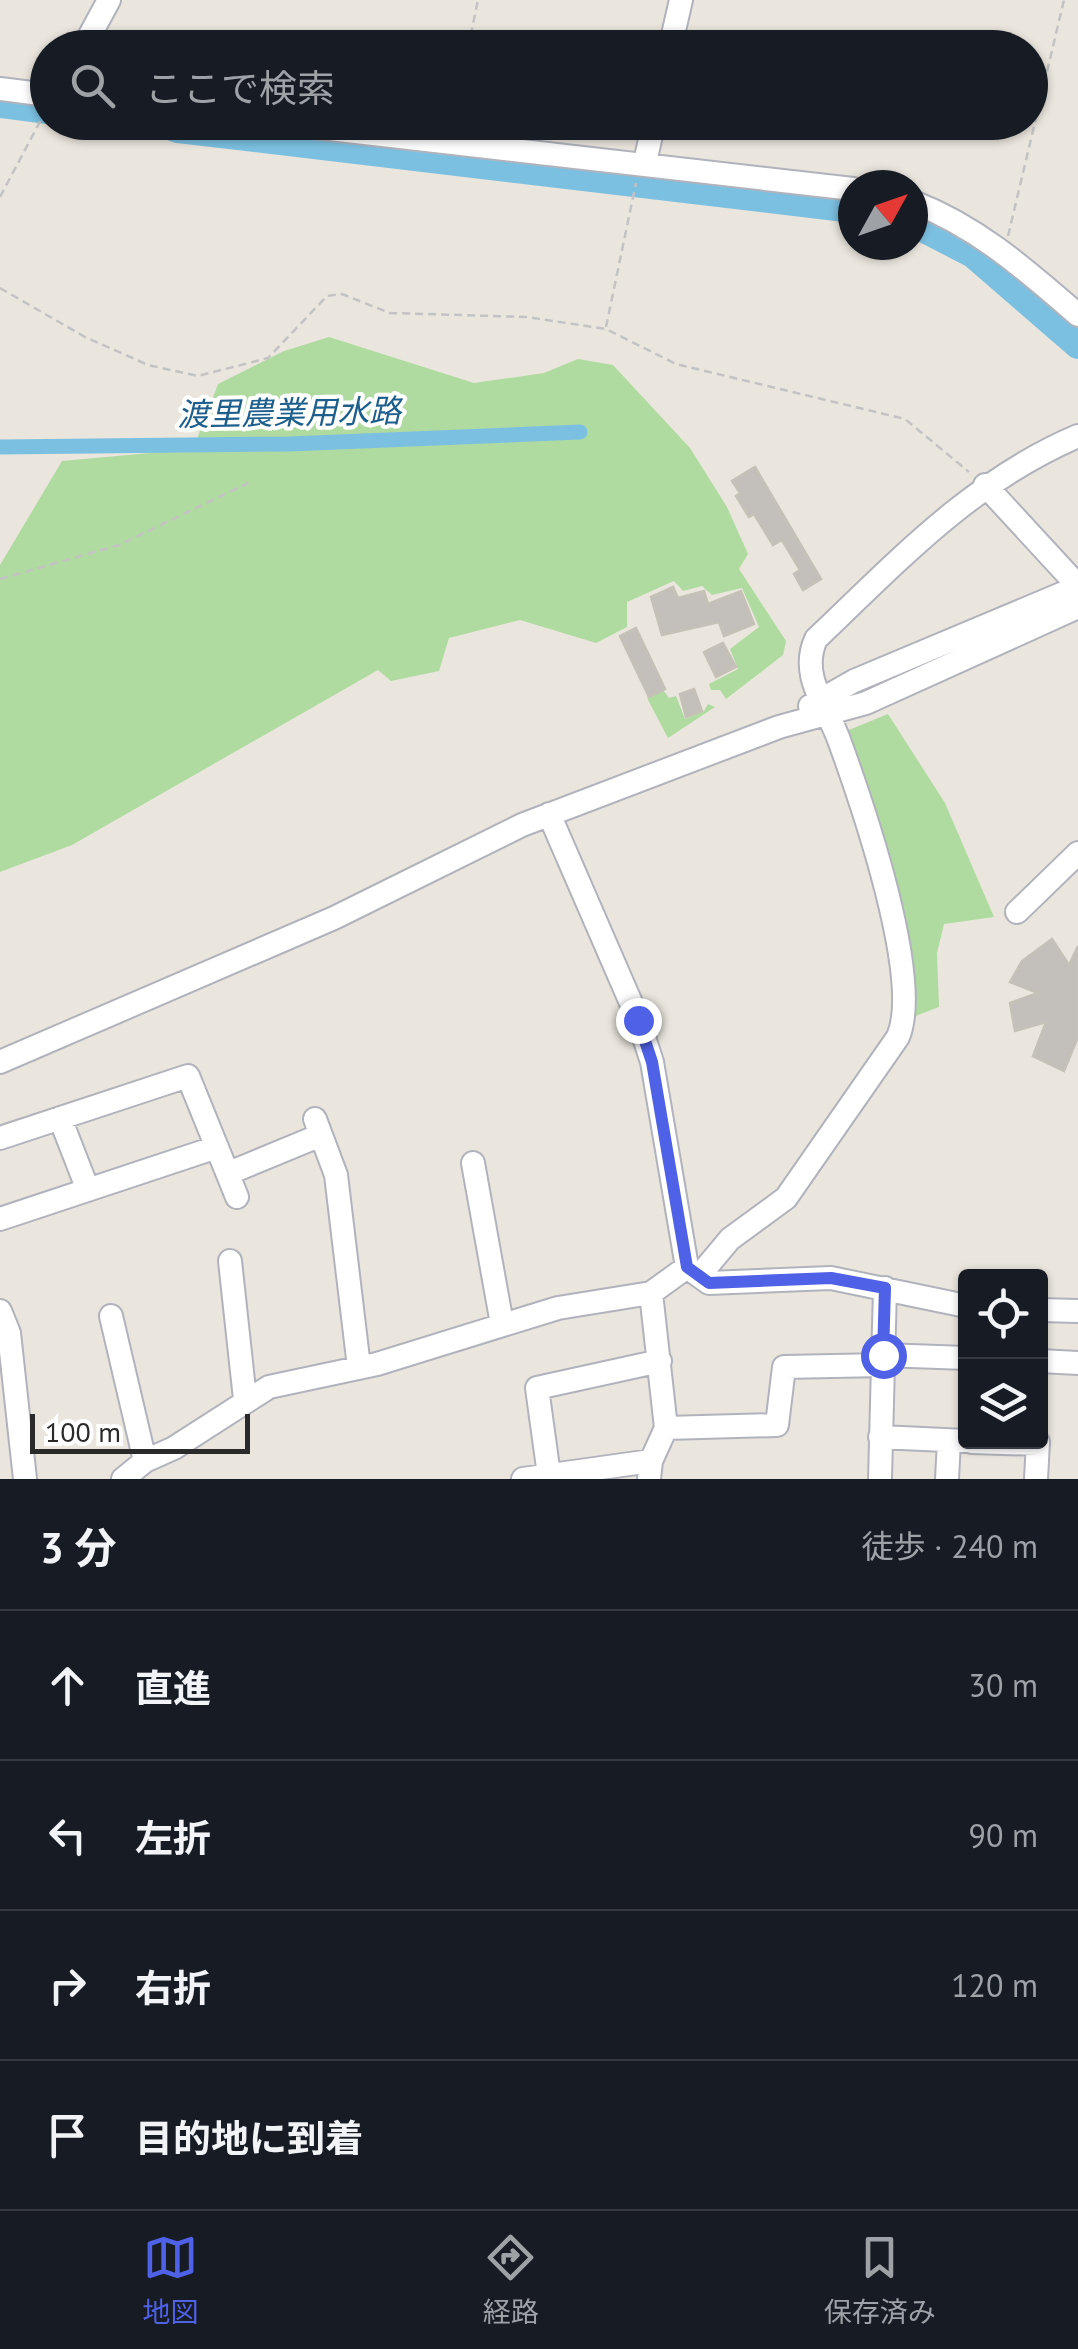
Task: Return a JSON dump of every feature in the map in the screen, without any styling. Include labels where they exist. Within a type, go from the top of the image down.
[{"type":"street","points":[[93,30],[109,0]]},
{"type":"street","points":[[674,30],[680,0]]},
{"type":"street","points":[[0,89],[30,99]]},
{"type":"street","points":[[408,140],[641,170],[838,187]]},
{"type":"street","points":[[641,170],[649,140]]},
{"type":"street","points":[[928,208],[964,224],[1004,252],[1078,316]]},
{"type":"street","points":[[124,1479],[145,1461],[174,1448],[245,1398],[269,1387],[359,1368],[558,1308],[652,1293],[693,1272],[730,1238],[786,1198],[898,1037],[906,1018],[907,996],[895,930],[808,662],[816,639],[983,486],[1078,436]]},
{"type":"street","points":[[0,1062],[334,918],[549,814],[681,768],[779,728],[1078,586],[983,486]]},
{"type":"street","points":[[825,707],[1078,607]]},
{"type":"street","points":[[549,814],[638,1020],[652,1062],[693,1272],[709,1283],[727,1284],[831,1278],[958,1304]]},
{"type":"street","points":[[1017,912],[1078,852]]},
{"type":"street","points":[[0,1138],[188,1076],[238,1196]]},
{"type":"street","points":[[60,1118],[88,1190]]},
{"type":"street","points":[[228,1173],[318,1127],[336,1175],[359,1368]]},
{"type":"street","points":[[0,1219],[217,1148]]},
{"type":"street","points":[[474,1163],[502,1324]]},
{"type":"street","points":[[230,1261],[245,1398]]},
{"type":"street","points":[[880,1479],[885,1288]]},
{"type":"street","points":[[523,1479],[650,1470],[666,1428],[652,1293]]},
{"type":"street","points":[[1048,1310],[1078,1312]]},
{"type":"street","points":[[0,1311],[10,1333],[25,1479]]},
{"type":"street","points":[[111,1316],[145,1461]]},
{"type":"street","points":[[666,1428],[777,1424],[784,1367],[958,1358]]},
{"type":"street","points":[[549,1475],[538,1388],[660,1361]]},
{"type":"street","points":[[1048,1362],[1078,1363]]},
{"type":"street","points":[[880,1437],[958,1441]]},
{"type":"street","points":[[947,1479],[959,1449]]},
{"type":"street","points":[[1036,1479],[1038,1449]]},
{"type":"path","points":[[472,30],[478,0]]},
{"type":"path","points":[[1048,67],[1064,0]]},
{"type":"path","points":[[0,196],[30,136]]},
{"type":"path","points":[[1004,252],[1031,140]]},
{"type":"path","points":[[606,328],[641,170]]},
{"type":"path","points":[[0,288],[85,337],[148,365],[198,376],[268,358],[327,296],[342,294],[390,312],[527,317],[606,328],[676,364],[905,420],[932,438],[983,486]]},
{"type":"path","points":[[0,578],[119,545],[248,484]]},
{"type":"green space","points":[[329,337],[474,383],[544,373],[578,359],[613,365],[690,448],[727,507],[748,554],[739,569],[786,641],[783,655],[726,699],[720,690],[711,690],[709,684],[738,669],[730,649],[759,627],[742,588],[712,595],[702,586],[683,591],[674,581],[627,602],[627,627],[596,643],[520,620],[449,638],[439,671],[391,681],[378,670],[72,845],[0,872],[0,565],[62,461],[193,449],[218,384],[284,351]]},
{"type":"green space","points":[[663,690],[669,698],[676,696],[685,719],[704,711],[708,704],[715,707],[668,738],[647,698]]},
{"type":"green space","points":[[888,714],[945,803],[994,917],[944,924],[937,953],[939,1007],[913,1017],[913,955],[844,732]]},
{"type":"building","points":[[755,467],[821,579],[803,590],[794,574],[800,570],[782,540],[773,545],[754,514],[749,517],[736,496],[740,493],[732,481]]},
{"type":"building","points":[[673,587],[678,598],[704,591],[708,604],[741,591],[754,624],[724,636],[719,622],[662,635],[651,597]]},
{"type":"building","points":[[636,628],[665,689],[649,697],[620,636]]},
{"type":"building","points":[[723,643],[736,667],[716,677],[704,652]]},
{"type":"building","points":[[694,689],[702,711],[686,717],[680,694]]},
{"type":"building","points":[[1052,939],[1069,965],[1078,946],[1078,1037],[1064,1071],[1033,1056],[1046,1022],[1015,1031],[1010,1003],[1038,993],[1010,982],[1022,961]]},
{"type":"waterway","points":[[0,104],[30,108]]},
{"type":"waterway","points":[[271,140],[838,207]]},
{"type":"waterway","points":[[928,231],[973,254],[1078,345]]},
{"type":"waterway","name":"渡里農業用水路","points":[[0,447],[289,444],[580,432]]},
{"type":"route","points":[[638,1020],[652,1062],[687,1267],[709,1283],[831,1278],[885,1288],[883,1355]]}]
